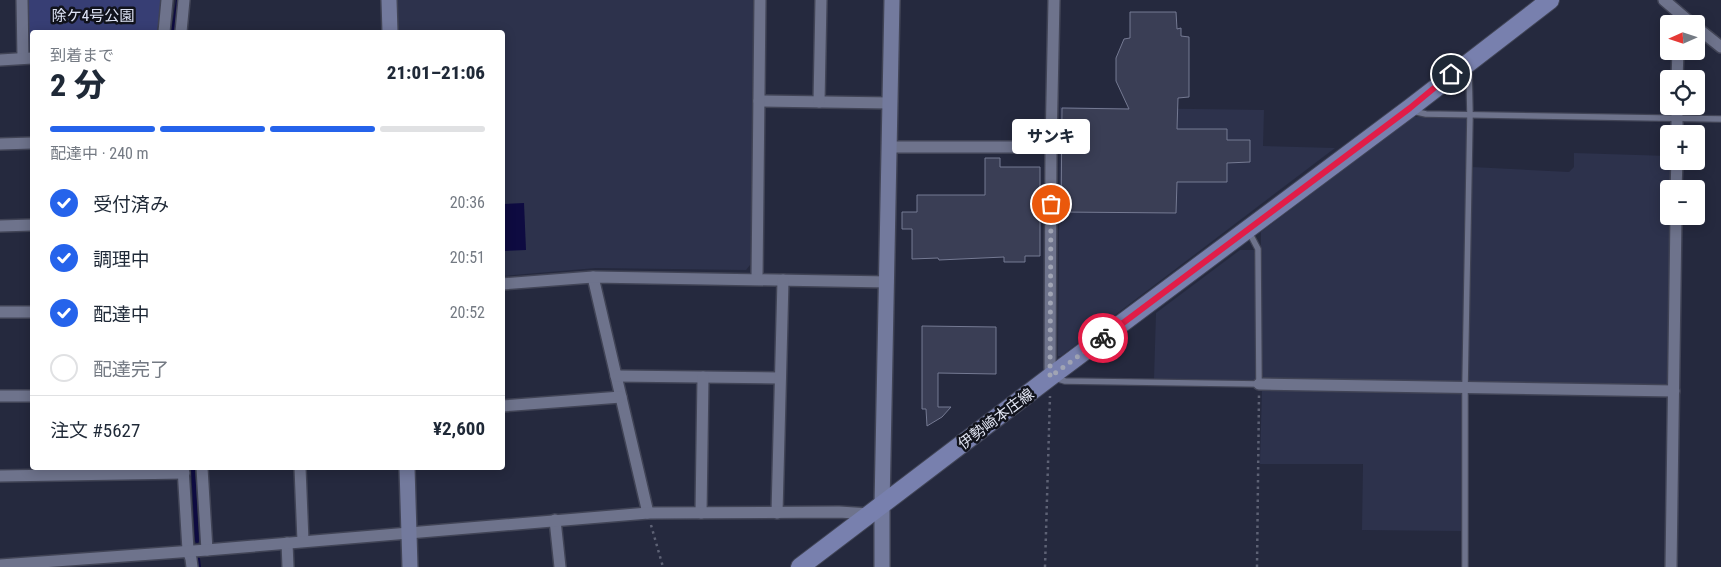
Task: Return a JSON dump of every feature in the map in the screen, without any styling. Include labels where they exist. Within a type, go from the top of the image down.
[{"type":"main road","name":"伊勢崎本庄線","points":[[800,567],[1050,377],[1410,108],[1550,0]]},
{"type":"street","points":[[0,60],[28,58],[22,0]]},
{"type":"street","points":[[164,30],[167,0]]},
{"type":"street","points":[[181,30],[184,0]]},
{"type":"street","points":[[389,0],[390,30]]},
{"type":"street","points":[[757,279],[760,0]]},
{"type":"street","points":[[819,102],[821,0]]},
{"type":"street","points":[[882,567],[876,510],[888,282],[892,0]]},
{"type":"street","points":[[1050,377],[1054,0]]},
{"type":"street","points":[[1664,0],[1676,15]]},
{"type":"street","points":[[1705,34],[1721,47]]},
{"type":"street","points":[[759,101],[890,102]]},
{"type":"street","points":[[0,144],[30,143]]},
{"type":"street","points":[[890,147],[1051,147]]},
{"type":"street","points":[[1671,567],[1676,225]]},
{"type":"street","points":[[0,226],[30,226]]},
{"type":"street","points":[[593,277],[648,513]]},
{"type":"street","points":[[505,284],[593,277],[888,282]]},
{"type":"street","points":[[776,512],[783,280]]},
{"type":"street","points":[[0,312],[30,312]]},
{"type":"street","points":[[616,376],[780,378]]},
{"type":"street","points":[[701,513],[704,377]]},
{"type":"street","points":[[1259,384],[1674,391]]},
{"type":"street","points":[[0,396],[30,396]]},
{"type":"street","points":[[505,406],[621,397]]},
{"type":"street","points":[[0,476],[184,470],[188,550],[192,567]]},
{"type":"street","points":[[202,470],[207,550]]},
{"type":"street","points":[[300,470],[304,542]]},
{"type":"street","points":[[407,470],[410,567]]},
{"type":"street","points":[[0,565],[12,566],[648,513],[839,512],[876,510]]},
{"type":"street","points":[[556,520],[560,567]]},
{"type":"street","points":[[287,543],[288,567]]},
{"type":"lane","points":[[1465,64],[1469,72],[1470,115],[1465,387],[1465,567]]},
{"type":"lane","points":[[1410,108],[1426,114],[1470,115],[1660,112]]},
{"type":"lane","points":[[1696,115],[1721,119]]},
{"type":"lane","points":[[1050,377],[1065,381],[1259,384],[1258,249],[1248,229]]},
{"type":"path","points":[[1045,567],[1050,377]]},
{"type":"path","points":[[1256,567],[1259,384]]},
{"type":"path","points":[[648,513],[663,567]]},
{"type":"shaded area","points":[[396,0],[756,0],[750,265],[746,270],[596,268],[505,276],[505,30],[398,30]]},
{"type":"shaded area","points":[[1060,107],[1264,110],[1263,146],[1335,148],[1061,356],[1058,356]]},
{"type":"shaded area","points":[[1468,116],[1463,383],[1261,381],[1261,232],[1413,117]]},
{"type":"shaded area","points":[[1574,153],[1660,156],[1660,170],[1673,170],[1673,180],[1660,180],[1660,225],[1673,225],[1671,387],[1468,382],[1472,167],[1569,172],[1574,167]]},
{"type":"shaded area","points":[[524,203],[526,250],[505,251],[505,204]]},
{"type":"shaded area","points":[[1240,250],[1256,250],[1256,381],[1154,379],[1156,313]]},
{"type":"shaded area","points":[[1262,388],[1461,392],[1461,531],[1362,530],[1363,464],[1260,464]]},
{"type":"green space","name":"除ケ4号公園","points":[[27,0],[162,0],[157,30],[30,30],[30,50],[27,48]]},
{"type":"building","points":[[1130,12],[1176,12],[1177,29],[1181,28],[1181,36],[1189,37],[1189,97],[1178,98],[1177,129],[1227,129],[1227,140],[1250,140],[1250,162],[1227,163],[1227,182],[1177,182],[1176,213],[1061,212],[1062,108],[1129,109],[1116,81],[1116,58],[1124,39],[1130,38]]},
{"type":"building","points":[[985,158],[1000,158],[1000,167],[1040,167],[1040,256],[1025,256],[1025,262],[1004,262],[1004,257],[939,260],[938,258],[912,259],[912,229],[902,229],[902,212],[917,212],[917,195],[985,195]]},
{"type":"building","points":[[922,326],[996,327],[996,374],[938,373],[938,407],[951,407],[942,417],[927,426],[926,409],[922,409]]},
{"type":"waterway","points":[[173,30],[178,0]]},
{"type":"waterway","points":[[193,470],[197,541]]},
{"type":"waterway","points":[[198,559],[199,567]]},
{"type":"way so far","points":[[1051,204],[1050,377],[1103,338]]},
{"type":"place","name":"サンキ","points":[[1051,204]]},
{"type":"route","points":[[1103,338],[1410,108],[1451,74]]}]
